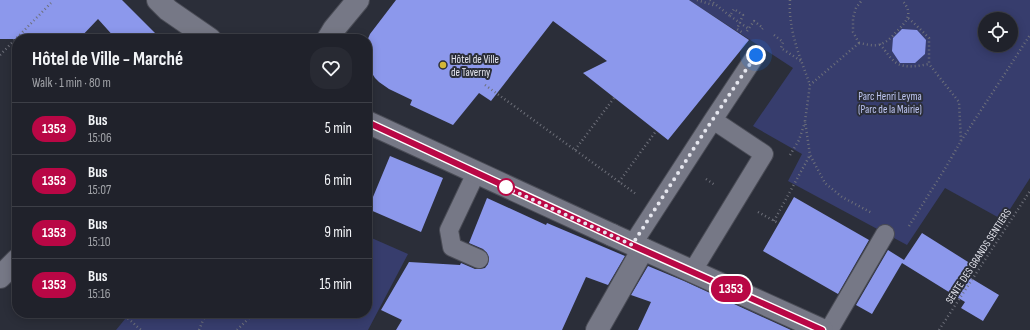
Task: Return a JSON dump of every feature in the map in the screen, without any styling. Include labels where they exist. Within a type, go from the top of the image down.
[{"type":"street","points":[[158,0],[168,10],[203,34]]},
{"type":"street","points":[[331,34],[358,0]]},
{"type":"street","points":[[372,124],[637,247],[822,330]]},
{"type":"street","points":[[597,330],[637,247]]},
{"type":"street","points":[[0,277],[12,265]]},
{"type":"lane","points":[[637,247],[655,209],[756,55]]},
{"type":"lane","points":[[692,272],[764,154],[713,120]]},
{"type":"lane","points":[[476,173],[449,230],[452,247],[479,259]]},
{"type":"lane","points":[[829,330],[888,228]]},
{"type":"path","points":[[697,0],[718,6]]},
{"type":"path","points":[[790,0],[792,29],[796,49],[810,85],[805,121],[810,155],[826,183],[842,197],[888,228],[907,230],[961,141],[1030,35]]},
{"type":"path","points":[[859,43],[853,32],[856,8],[862,0]]},
{"type":"path","points":[[810,85],[859,43],[873,45],[889,40],[908,18],[908,7],[902,0]]},
{"type":"path","points":[[21,34],[51,3]]},
{"type":"path","points":[[908,18],[928,38],[929,64],[959,102],[961,141]]},
{"type":"path","points":[[0,56],[12,44]]},
{"type":"path","points":[[880,44],[893,61],[900,65],[915,67],[929,64]]},
{"type":"path","points":[[485,85],[655,209]]},
{"type":"path","points":[[575,150],[614,98]]},
{"type":"path","points":[[619,182],[656,131]]},
{"type":"path","points":[[774,221],[810,155]]},
{"type":"path","name":"SENTE DES GRANDS SENTIERS","points":[[939,330],[1030,191]]},
{"type":"path","points":[[128,318],[141,330]]},
{"type":"path","points":[[199,330],[204,318]]},
{"type":"path","points":[[237,330],[249,318]]},
{"type":"green space","name":"Parc Henri Leyma (Parc de la Mairie)","points":[[689,0],[1030,0],[1030,178],[1003,220],[945,188],[907,245],[788,181],[802,154],[753,126],[793,68]]},
{"type":"green space","points":[[372,238],[408,254],[368,330],[116,330],[126,318],[372,318]]},
{"type":"building","points":[[0,0],[122,0],[156,34],[112,34],[98,19],[84,34],[12,34],[12,39],[0,39]]},
{"type":"building","points":[[396,0],[689,0],[749,40],[668,140],[583,73],[607,61],[553,21],[491,101],[479,93],[453,125],[410,105],[412,100],[389,89],[375,78],[372,73],[372,34],[370,34]]},
{"type":"building","points":[[902,29],[917,30],[926,40],[925,54],[915,63],[900,63],[892,51],[893,38]]},
{"type":"building","points":[[390,156],[443,178],[421,232],[372,211],[372,199]]},
{"type":"building","points":[[794,197],[869,240],[838,294],[763,251]]},
{"type":"building","points":[[487,198],[546,225],[547,223],[625,256],[608,285],[586,277],[562,330],[396,330],[402,320],[381,310],[409,262],[460,265],[461,263],[475,269],[485,268],[488,264],[489,258],[487,253],[483,249],[469,243]]},
{"type":"building","points":[[922,233],[976,267],[969,277],[999,295],[983,321],[961,308],[965,302],[902,263],[872,314],[856,305],[888,250],[904,260]]},
{"type":"building","points":[[648,266],[791,330],[638,330],[651,302],[631,295]]},
{"type":"bus line","name":"1353","points":[[372,124],[632,245],[822,330]]},
{"type":"place","name":"Hôtel de Ville de Taverny","points":[[443,65]]},
{"type":"route","points":[[506,187],[503,186],[632,245],[756,55]]}]
